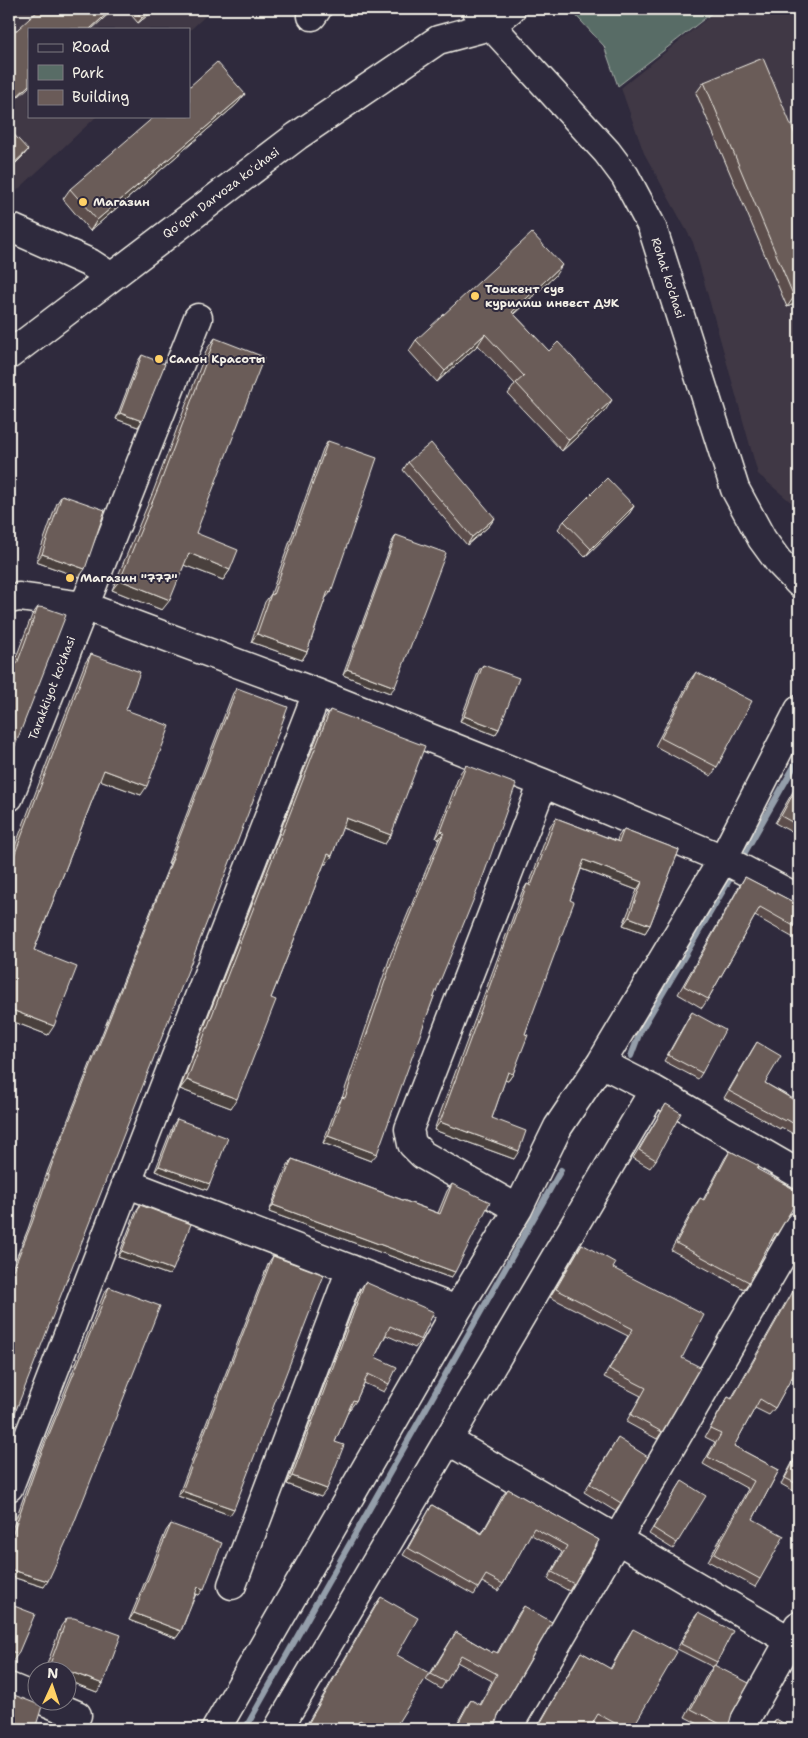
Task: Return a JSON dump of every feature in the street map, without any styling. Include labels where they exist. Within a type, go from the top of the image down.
[{"type":"street","name":"Qoʻqon Darvoza koʻchasi","points":[[438,40],[461,9]]},
{"type":"street","points":[[483,17],[511,9]]},
{"type":"street","name":"Qoʻqon Darvoza koʻchasi","points":[[9,355],[110,276],[297,136],[438,40],[483,17]]},
{"type":"street","name":"Rohat ko'chasi","points":[[483,17],[607,152],[640,201],[654,233],[735,489],[762,539],[778,561],[799,583]]},
{"type":"street","points":[[9,227],[90,264],[110,276]]},
{"type":"street","name":"Tarakkiyot ko'chasi","points":[[9,797],[198,318]]},
{"type":"street","points":[[9,599],[19,598],[84,606],[317,693],[544,783],[723,859],[799,899]]},
{"type":"street","points":[[9,1487],[317,693]]},
{"type":"street","points":[[216,1729],[457,1310],[518,1208],[558,1127],[601,1063],[723,859],[799,710]]},
{"type":"street","points":[[518,1208],[422,1155],[412,1144],[410,1129],[544,783]]},
{"type":"street","points":[[601,1063],[654,1090],[799,1174]]},
{"type":"street","points":[[278,1729],[654,1090]]},
{"type":"street","points":[[126,1182],[457,1310]]},
{"type":"street","points":[[507,1729],[618,1542],[799,1226]]},
{"type":"street","points":[[232,1585],[351,1268]]},
{"type":"street","points":[[448,1441],[618,1542],[796,1637],[740,1729]]},
{"type":"street","points":[[9,1687],[28,1695]]},
{"type":"street","points":[[65,1710],[77,1715]]},
{"type":"shaded area","points":[[9,9],[213,9],[190,30],[190,28],[28,28],[28,118],[95,118],[9,198]]},
{"type":"shaded area","points":[[719,9],[799,9],[799,509],[758,474],[693,242],[644,153],[621,88]]},
{"type":"green space","points":[[570,9],[717,9],[618,86],[604,46]]},
{"type":"building","points":[[40,9],[112,9],[91,28],[28,28],[28,86],[9,104],[9,37]]},
{"type":"building","points":[[134,9],[153,9],[142,18]]},
{"type":"building","points":[[763,58],[799,144],[799,295],[794,297],[704,82]]},
{"type":"building","points":[[217,62],[245,94],[97,220],[70,189],[153,118],[190,118],[190,86]]},
{"type":"building","points":[[9,129],[28,150],[9,168]]},
{"type":"building","points":[[532,233],[562,265],[512,312],[549,351],[558,342],[612,400],[569,440],[516,383],[524,376],[485,334],[445,371],[416,340]]},
{"type":"building","points":[[215,338],[264,357],[196,533],[238,550],[230,570],[189,553],[170,600],[120,580],[161,481]]},
{"type":"building","points":[[142,355],[165,364],[142,421],[120,413]]},
{"type":"building","points":[[328,441],[377,458],[331,592],[328,591],[307,652],[257,634],[271,594],[273,595]]},
{"type":"building","points":[[431,443],[495,518],[472,537],[408,462]]},
{"type":"building","points":[[607,478],[634,506],[591,549],[564,521]]},
{"type":"building","points":[[62,495],[105,510],[85,569],[42,554]]},
{"type":"building","points":[[396,535],[446,553],[395,687],[347,669]]},
{"type":"building","points":[[38,607],[66,615],[9,761],[9,661],[17,664]]},
{"type":"building","points":[[91,654],[140,672],[126,710],[170,726],[147,786],[104,770],[34,950],[77,967],[54,1026],[12,1010],[9,1018],[9,869]]},
{"type":"building","points":[[483,665],[519,678],[499,729],[464,716]]},
{"type":"building","points":[[696,672],[752,701],[717,767],[661,738]]},
{"type":"building","points":[[237,688],[288,707],[219,891],[9,1428],[9,1280],[32,1223],[52,1164],[173,858]]},
{"type":"building","points":[[330,710],[425,746],[391,835],[346,818],[332,856],[328,854],[271,998],[276,1000],[237,1099],[187,1080]]},
{"type":"building","points":[[466,765],[516,784],[484,874],[436,991],[377,1154],[328,1136],[342,1097],[345,1098],[397,946],[444,832],[441,831]]},
{"type":"building","points":[[799,783],[799,826],[781,816]]},
{"type":"building","points":[[556,818],[619,842],[624,829],[679,850],[650,925],[629,917],[642,882],[584,860],[570,900],[574,902],[525,1034],[528,1035],[513,1074],[508,1072],[492,1118],[526,1131],[519,1151],[440,1122],[527,884],[531,886]]},
{"type":"building","points":[[745,877],[799,905],[799,929],[760,907],[708,999],[684,986]]},
{"type":"building","points":[[692,1012],[725,1030],[702,1073],[668,1055]]},
{"type":"building","points":[[757,1042],[781,1056],[765,1083],[799,1103],[799,1127],[729,1091]]},
{"type":"building","points":[[666,1104],[681,1113],[656,1160],[639,1150]]},
{"type":"building","points":[[177,1119],[228,1138],[210,1184],[159,1166]]},
{"type":"building","points":[[730,1151],[759,1166],[757,1169],[799,1192],[799,1198],[777,1234],[775,1233],[749,1282],[676,1243],[700,1198],[704,1200]]},
{"type":"building","points":[[292,1159],[440,1214],[452,1184],[490,1202],[455,1272],[273,1205]]},
{"type":"building","points":[[140,1205],[191,1224],[173,1270],[122,1251]]},
{"type":"building","points":[[582,1244],[616,1263],[613,1268],[704,1315],[682,1358],[700,1367],[662,1432],[631,1415],[646,1388],[609,1369],[633,1329],[556,1289]]},
{"type":"building","points":[[273,1256],[324,1275],[234,1509],[182,1491]]},
{"type":"building","points":[[799,1281],[799,1372],[796,1370],[775,1408],[760,1399],[734,1446],[779,1470],[753,1519],[784,1536],[760,1579],[714,1554],[754,1481],[708,1457],[721,1434],[710,1429],[728,1397],[732,1399]]},
{"type":"building","points":[[365,1282],[434,1312],[421,1340],[390,1326],[375,1357],[397,1367],[389,1384],[368,1374],[356,1401],[353,1400],[335,1442],[344,1445],[327,1489],[292,1476]]},
{"type":"building","points":[[109,1287],[160,1306],[70,1533],[48,1581],[9,1569],[9,1544],[39,1459]]},
{"type":"building","points":[[618,1438],[648,1457],[621,1503],[590,1484]]},
{"type":"building","points":[[799,1452],[799,1485],[785,1478]]},
{"type":"building","points":[[682,1481],[706,1496],[677,1543],[653,1528]]},
{"type":"building","points":[[508,1489],[599,1540],[574,1584],[552,1572],[567,1546],[534,1528],[503,1584],[486,1575],[478,1588],[408,1548],[432,1505],[482,1534]]},
{"type":"building","points":[[171,1524],[222,1543],[204,1589],[198,1587],[181,1631],[134,1613]]},
{"type":"building","points":[[381,1597],[418,1618],[397,1655],[429,1673],[394,1729],[375,1729],[360,1720],[354,1729],[305,1729]]},
{"type":"building","points":[[9,1604],[35,1614],[18,1654],[9,1650]]},
{"type":"building","points":[[524,1606],[552,1622],[498,1715],[493,1729],[455,1729],[471,1700],[481,1705],[497,1674],[461,1655],[446,1682],[431,1674],[456,1632],[492,1653],[493,1651],[498,1653]]},
{"type":"building","points":[[698,1613],[733,1631],[717,1662],[681,1644]]},
{"type":"building","points":[[67,1618],[74,1618],[121,1635],[103,1684],[78,1675],[78,1660],[51,1660]]},
{"type":"building","points":[[633,1629],[677,1652],[632,1729],[626,1729],[598,1714],[589,1729],[537,1729],[581,1652],[611,1669]]},
{"type":"building","points":[[714,1665],[749,1683],[732,1713],[728,1728],[691,1709]]},
{"type":"building","points":[[9,1693],[28,1700],[28,1710],[41,1710],[35,1729],[9,1729]]},
{"type":"building","points":[[776,1719],[794,1729],[770,1729]]},
{"type":"waterway","points":[[740,861],[799,758]]},
{"type":"waterway","points":[[631,1056],[640,1032],[734,872]]},
{"type":"waterway","points":[[245,1729],[561,1170]]},
{"type":"place","name":"Магазин","points":[[83,202]]},
{"type":"place","name":"Тошкент сув курилиш инвест ДУК","points":[[475,296]]},
{"type":"place","name":"Салон Красоты","points":[[159,359]]},
{"type":"place","name":"Магазин \"777\"","points":[[70,578]]}]
